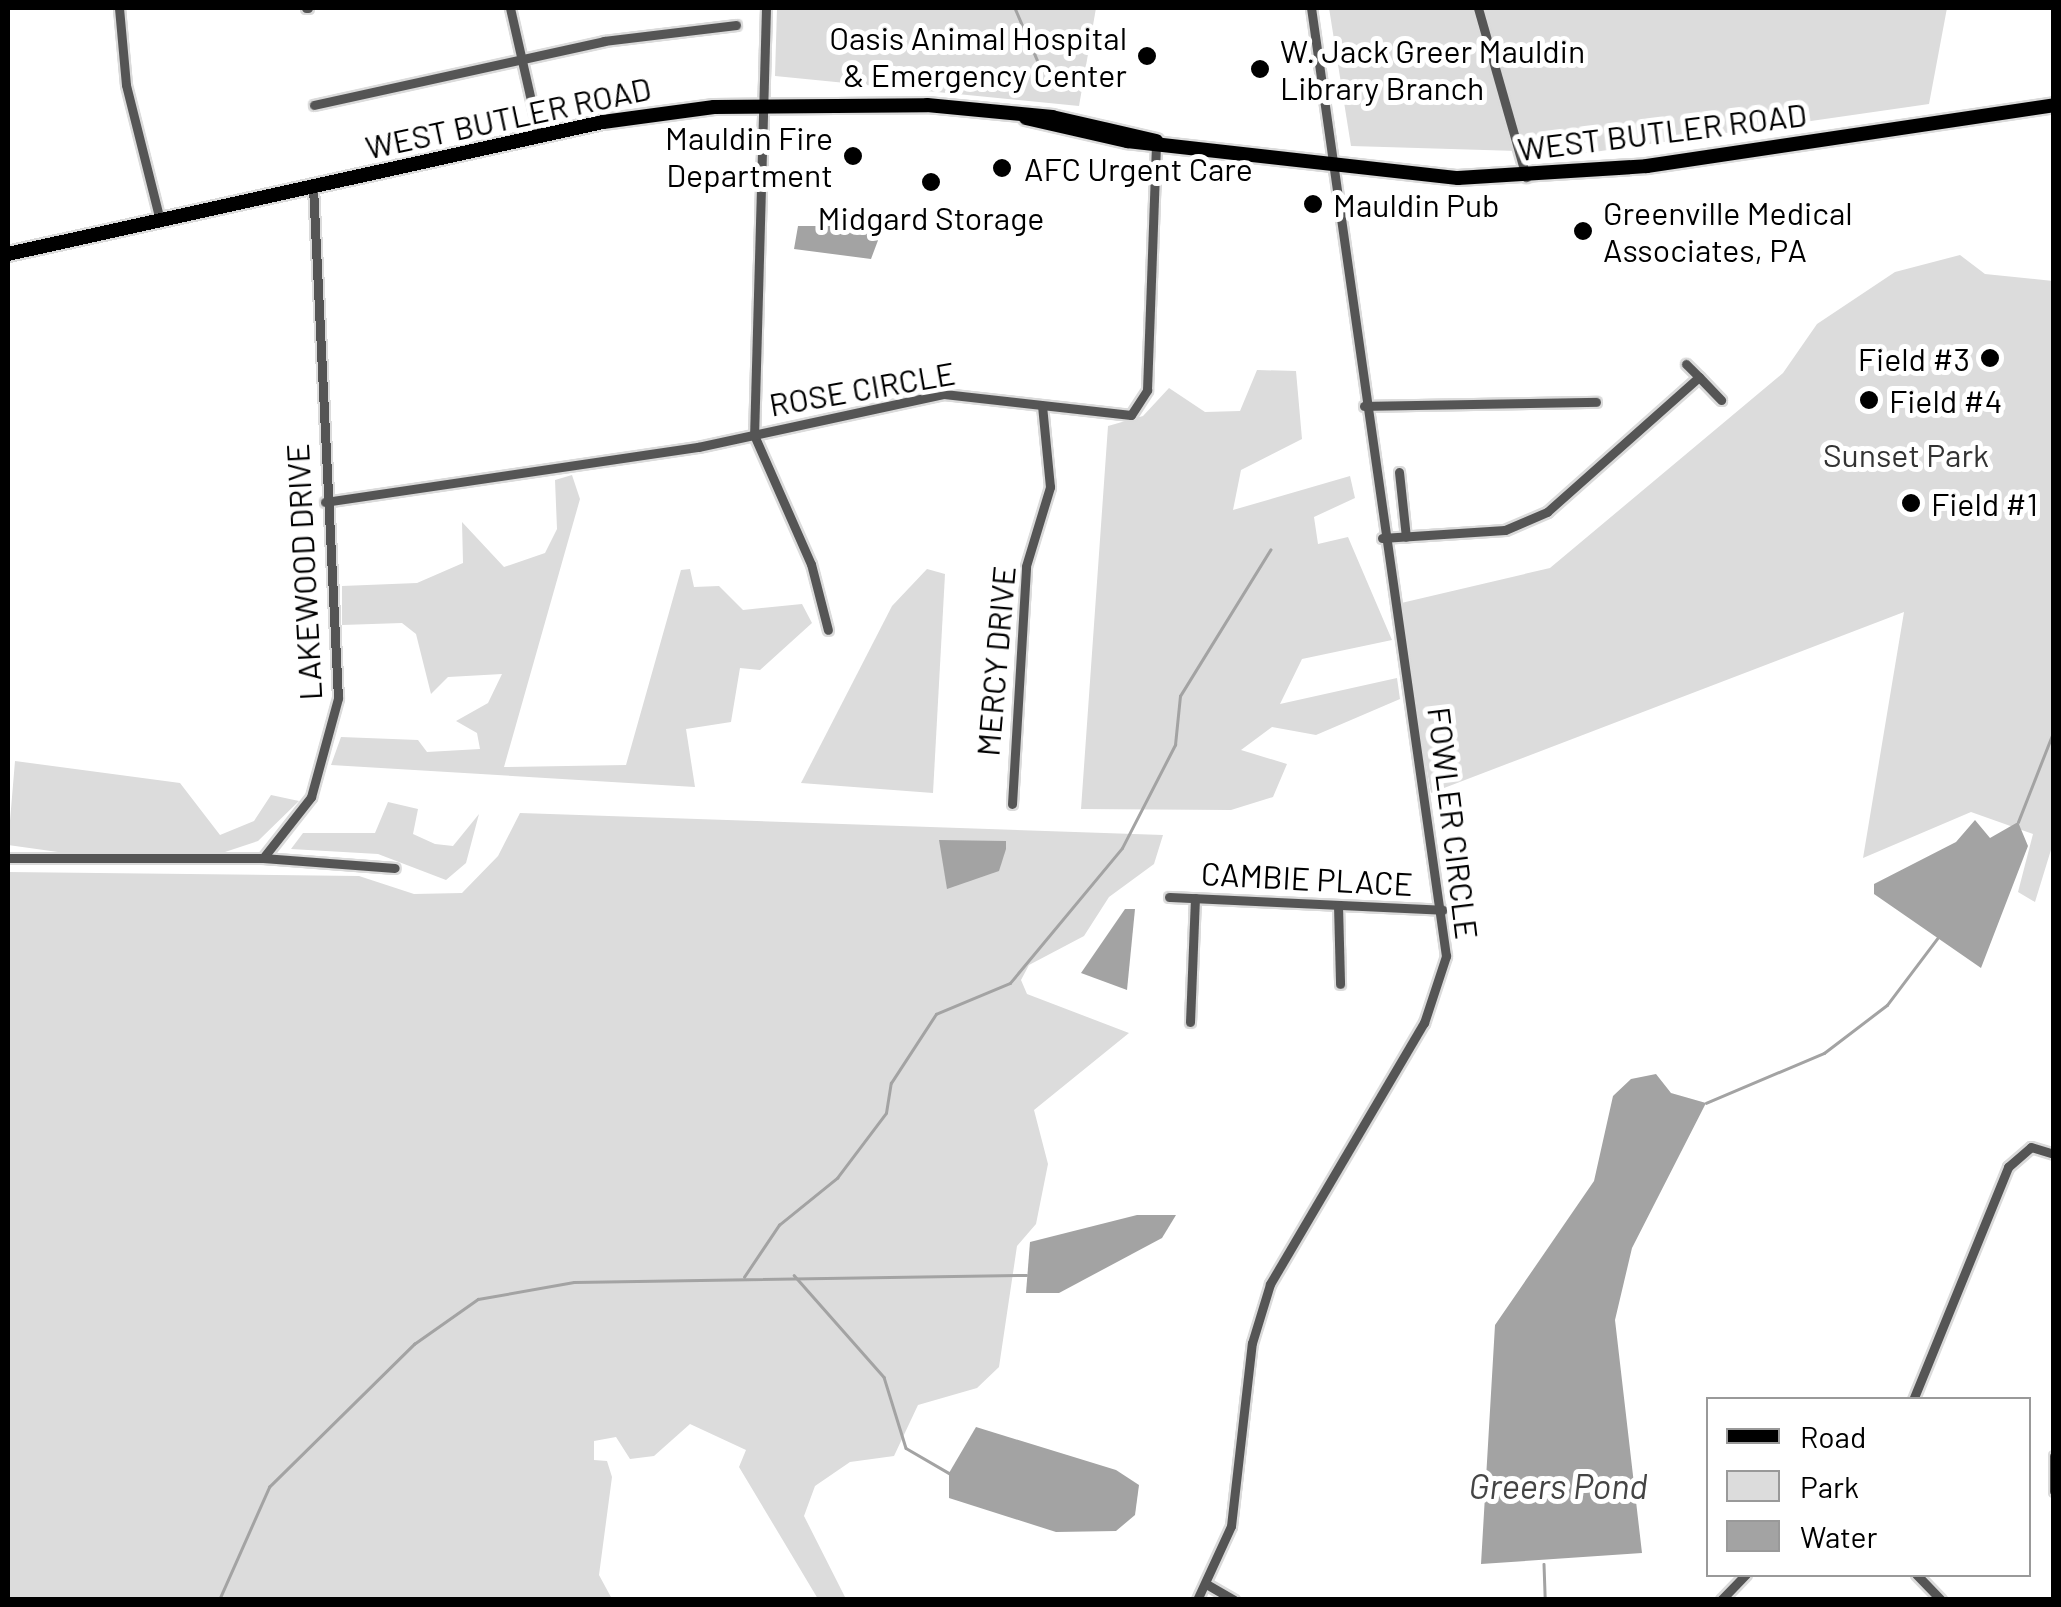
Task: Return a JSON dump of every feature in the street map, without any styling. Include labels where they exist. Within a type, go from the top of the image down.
[{"type":"main road","name":"WEST BUTLER ROAD","points":[[8,254],[538,136],[760,104],[897,103],[1026,118],[1336,170],[1526,177],[2054,105]]},
{"type":"street","points":[[119,8],[126,85],[160,220]]},
{"type":"street","points":[[510,8],[538,136]]},
{"type":"street","points":[[766,8],[760,104],[754,434],[811,564],[828,630]]},
{"type":"street","name":"FOWLER CIRCLE","points":[[1196,1600],[1208,1585],[1231,1526],[1260,1310],[1318,1192],[1436,999],[1446,956],[1443,910],[1382,538],[1336,170],[1311,8]]},
{"type":"street","points":[[1478,8],[1526,177]]},
{"type":"street","points":[[314,106],[521,58],[736,25]]},
{"type":"street","name":"ROSE CIRCLE","points":[[326,502],[754,434],[944,394],[1118,418],[1146,397],[1156,141]]},
{"type":"street","name":"LAKEWOOD DRIVE","points":[[263,858],[310,797],[336,721],[313,186]]},
{"type":"street","points":[[1686,364],[1721,400]]},
{"type":"street","points":[[1382,538],[1505,530],[1547,512],[1699,377]]},
{"type":"street","points":[[1364,406],[1596,402]]},
{"type":"street","name":"MERCY DRIVE","points":[[1012,804],[1026,566],[1050,487],[1042,405]]},
{"type":"street","points":[[1399,472],[1406,538]]},
{"type":"street","points":[[8,858],[263,858],[394,868]]},
{"type":"street","name":"CAMBIE PLACE","points":[[1169,897],[1443,910]]},
{"type":"street","points":[[1190,1022],[1195,898]]},
{"type":"street","points":[[1338,905],[1340,984]]},
{"type":"street","points":[[1914,1397],[2008,1167],[2031,1146],[2054,1154]]},
{"type":"street","points":[[2054,1456],[2054,1491]]},
{"type":"street","points":[[1721,1600],[1743,1577]]},
{"type":"street","points":[[1919,1577],[1941,1600]]},
{"type":"street","points":[[1208,1585],[1234,1600]]},
{"type":"green space","points":[[777,8],[1096,8],[1079,106],[775,76]]},
{"type":"green space","points":[[1329,8],[1947,8],[1929,104],[1587,153],[1351,146]]},
{"type":"green space","name":"Sunset Park","points":[[1960,255],[1985,274],[2053,281],[2054,840],[2035,902],[2018,892],[2033,834],[1971,812],[1863,858],[1904,612],[1431,793],[1397,604],[1550,568],[1783,373],[1817,324],[1895,272]]},
{"type":"green space","points":[[1257,370],[1296,371],[1302,439],[1241,470],[1233,510],[1350,476],[1355,498],[1314,517],[1318,544],[1348,537],[1392,640],[1302,659],[1280,704],[1397,678],[1400,699],[1316,735],[1272,727],[1241,750],[1287,764],[1273,797],[1231,810],[1081,809],[1108,426],[1143,416],[1169,388],[1205,412],[1240,411]]},
{"type":"green space","points":[[572,475],[580,499],[504,767],[626,765],[681,570],[690,569],[694,587],[719,586],[743,610],[802,604],[812,623],[760,670],[740,668],[731,722],[686,729],[695,787],[331,765],[341,737],[418,740],[427,752],[480,749],[477,733],[456,721],[488,703],[502,674],[448,677],[431,694],[416,634],[402,623],[342,625],[342,586],[417,583],[463,563],[462,522],[504,567],[545,553],[557,529],[555,480]]},
{"type":"green space","points":[[927,569],[945,574],[933,793],[801,783],[892,606]]},
{"type":"green space","points":[[15,761],[180,783],[220,835],[254,821],[271,795],[299,801],[258,841],[225,852],[58,852],[8,845]]},
{"type":"green space","points":[[388,802],[418,809],[413,834],[435,844],[453,846],[479,814],[466,863],[446,880],[378,854],[291,849],[303,833],[375,833]]},
{"type":"green space","points":[[520,813],[1163,835],[1154,864],[1109,897],[1084,936],[1029,965],[1021,980],[1027,994],[1129,1033],[1034,1110],[1048,1164],[1036,1224],[1017,1246],[999,1367],[977,1388],[918,1405],[894,1456],[850,1462],[815,1486],[804,1516],[846,1599],[818,1599],[739,1467],[746,1450],[690,1424],[654,1456],[630,1459],[616,1437],[594,1441],[594,1460],[607,1461],[612,1477],[599,1575],[612,1599],[8,1600],[8,872],[359,876],[414,894],[462,893],[498,856]]},
{"type":"water","points":[[875,211],[886,219],[871,259],[794,249],[798,226],[852,226]]},
{"type":"water","points":[[1975,820],[1990,838],[2018,822],[2028,846],[1981,968],[1874,894],[1874,884],[1956,842]]},
{"type":"water","points":[[939,840],[1006,841],[1006,849],[999,871],[947,889]]},
{"type":"water","points":[[1125,909],[1135,909],[1127,990],[1081,973]]},
{"type":"water","name":"Greers Pond","points":[[1656,1074],[1671,1093],[1706,1103],[1632,1248],[1615,1320],[1642,1553],[1481,1564],[1495,1325],[1594,1181],[1613,1096],[1631,1079]]},
{"type":"water","points":[[1137,1215],[1176,1215],[1162,1238],[1059,1293],[1026,1293],[1030,1242]]},
{"type":"water","points":[[976,1427],[1116,1470],[1139,1485],[1135,1515],[1116,1531],[1056,1532],[949,1498],[949,1473]]},
{"type":"waterway","points":[[1015,8],[1039,64]]},
{"type":"waterway","points":[[744,1277],[779,1225],[837,1178],[886,1113],[891,1083],[936,1014],[1010,983],[1122,848],[1175,745],[1180,696],[1270,550]]},
{"type":"waterway","points":[[2018,822],[2054,730]]},
{"type":"waterway","points":[[1706,1103],[1824,1053],[1887,1005],[1939,936]]},
{"type":"waterway","points":[[794,1275],[884,1377],[906,1448],[949,1473]]},
{"type":"waterway","points":[[219,1600],[269,1487],[414,1344],[478,1299],[574,1282],[1026,1275]]},
{"type":"waterway","points":[[1544,1564],[1545,1600]]},
{"type":"place","name":"Oasis Animal Hospital & Emergency Center","points":[[1147,56]]},
{"type":"place","name":"W. Jack Greer Mauldin Library Branch","points":[[1260,69]]},
{"type":"place","name":"Mauldin Fire Department","points":[[853,156]]},
{"type":"place","name":"AFC Urgent Care","points":[[1002,168]]},
{"type":"place","name":"Midgard Storage","points":[[931,182]]},
{"type":"place","name":"Mauldin Pub","points":[[1313,204]]},
{"type":"place","name":"Greenville Medical Associates, PA","points":[[1583,231]]},
{"type":"place","name":"Field #3","points":[[1990,358]]},
{"type":"place","name":"Field #4","points":[[1869,400]]},
{"type":"place","name":"Field #1","points":[[1911,503]]}]
